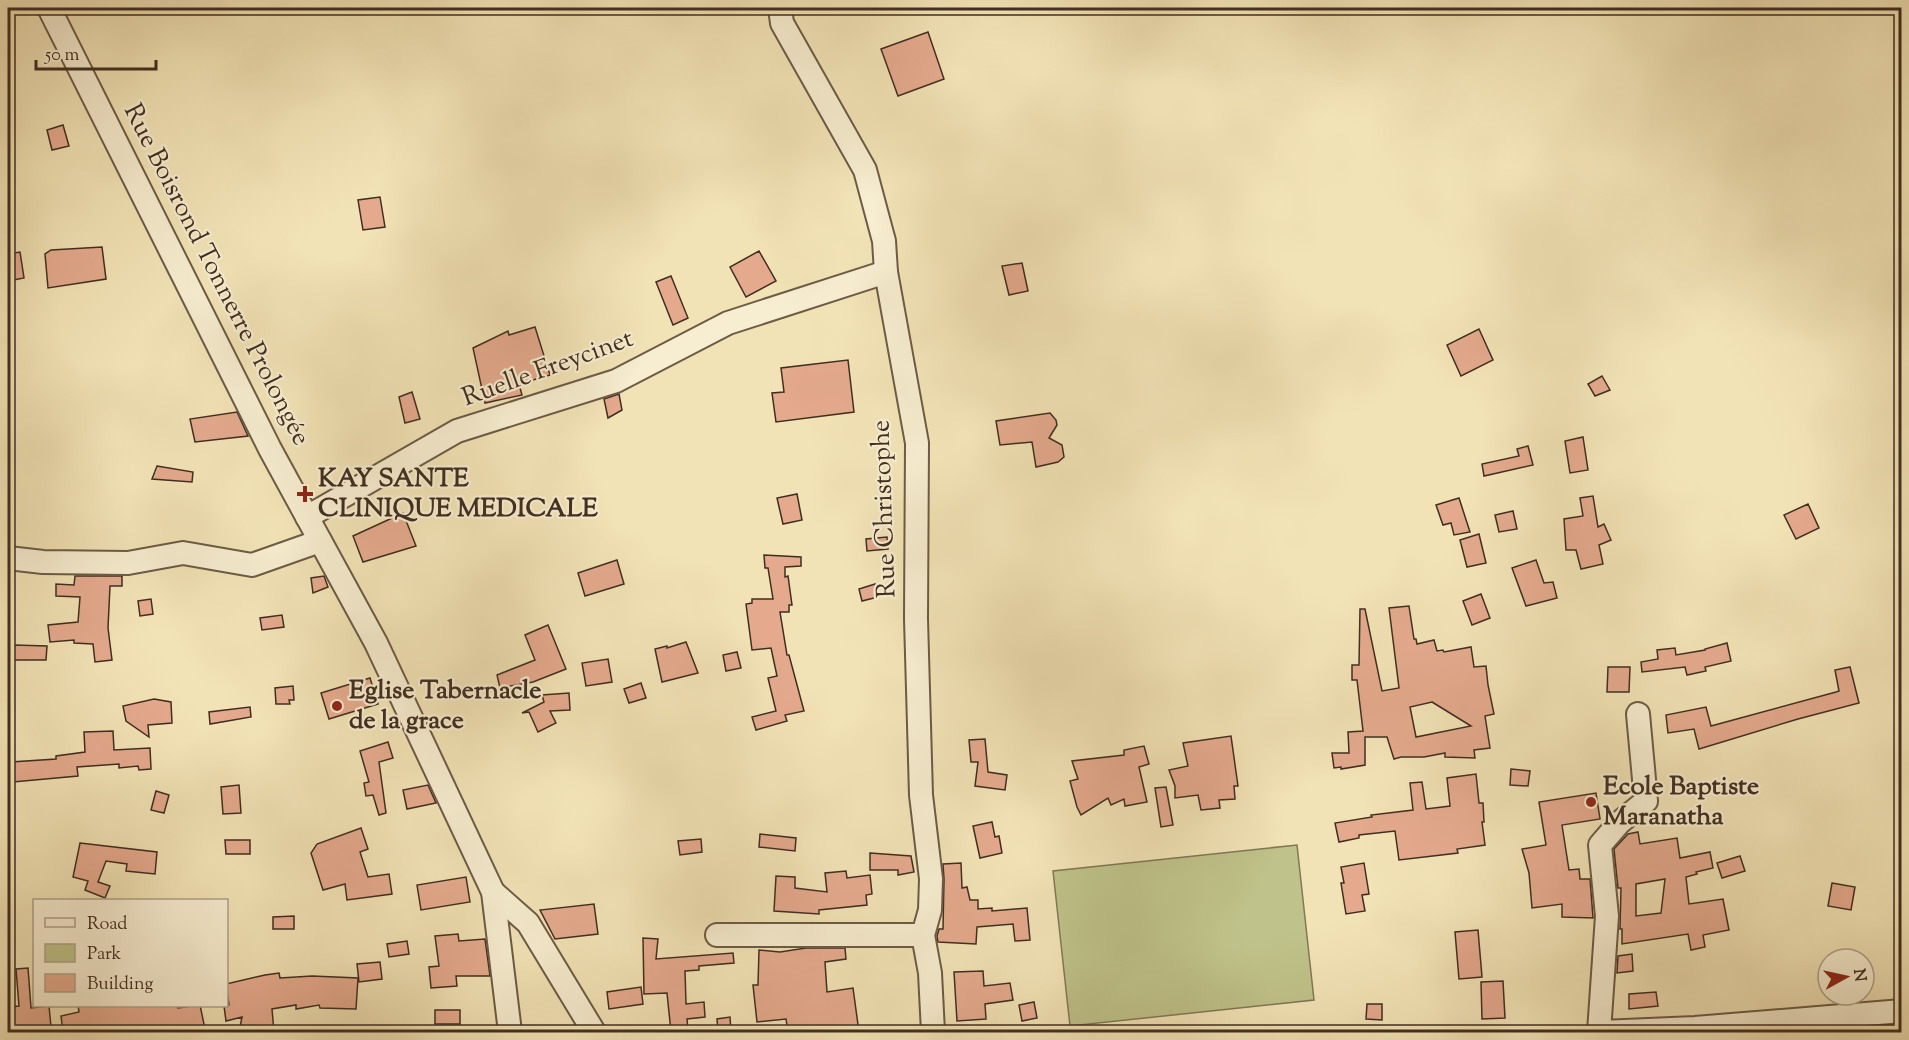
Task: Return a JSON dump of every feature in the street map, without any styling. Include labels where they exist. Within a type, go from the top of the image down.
[{"type":"street","name":"Rue Boisrond Tonnerre Prolongée","points":[[50,8],[270,449],[376,643],[493,892],[510,1032]]},
{"type":"street","name":"Rue Christophe","points":[[780,8],[782,23],[865,170],[884,242],[886,272],[917,443],[916,619],[920,771],[931,879],[930,910],[923,935],[930,973],[933,1032]]},
{"type":"street","name":"Ruelle Freycinet","points":[[307,517],[457,431],[616,381],[728,323],[886,272]]},
{"type":"street","points":[[8,558],[43,562],[128,563],[183,553],[252,565],[320,541]]},
{"type":"street","points":[[1638,714],[1646,801],[1619,823],[1600,845],[1607,916],[1600,1032],[1695,1028],[1902,1011]]},
{"type":"street","points":[[493,892],[528,923],[594,1032]]},
{"type":"street","points":[[717,935],[923,935]]},
{"type":"green space","points":[[1297,845],[1314,1000],[1070,1026],[1053,871]]},
{"type":"building","points":[[928,32],[944,79],[898,96],[881,49]]},
{"type":"building","points":[[63,125],[69,146],[52,150],[47,130]]},
{"type":"building","points":[[380,197],[385,227],[363,230],[358,200]]},
{"type":"building","points":[[102,247],[106,279],[48,288],[45,254],[51,250]]},
{"type":"building","points":[[759,251],[776,281],[746,297],[730,267]]},
{"type":"building","points":[[20,252],[24,278],[8,281],[8,254]]},
{"type":"building","points":[[1022,263],[1028,291],[1009,295],[1002,266]]},
{"type":"building","points":[[671,276],[688,318],[673,325],[656,282]]},
{"type":"building","points":[[535,327],[550,375],[519,384],[522,395],[485,403],[473,348],[508,331],[509,335]]},
{"type":"building","points":[[1479,329],[1493,360],[1461,376],[1447,345]]},
{"type":"building","points":[[848,360],[854,412],[776,422],[772,393],[784,392],[781,368]]},
{"type":"building","points":[[1602,376],[1610,390],[1595,396],[1588,384]]},
{"type":"building","points":[[412,392],[420,419],[405,423],[399,397]]},
{"type":"building","points":[[619,394],[622,410],[608,418],[604,399]]},
{"type":"building","points":[[237,412],[248,436],[195,442],[190,419]]},
{"type":"building","points":[[1050,413],[1057,425],[1049,438],[1062,445],[1064,457],[1058,462],[1036,467],[1032,442],[1000,445],[996,421]]},
{"type":"building","points":[[1583,437],[1588,470],[1570,473],[1565,441]]},
{"type":"building","points":[[1528,446],[1533,465],[1484,476],[1482,464],[1519,456],[1517,449]]},
{"type":"building","points":[[157,466],[193,472],[192,482],[152,479]]},
{"type":"building","points":[[797,494],[802,520],[783,524],[777,498]]},
{"type":"building","points":[[1593,496],[1598,527],[1604,524],[1611,540],[1599,545],[1603,564],[1581,569],[1576,550],[1566,550],[1564,519],[1583,516],[1580,498]]},
{"type":"building","points":[[1459,498],[1470,532],[1454,535],[1451,523],[1443,525],[1436,505]]},
{"type":"building","points":[[1808,504],[1819,528],[1796,539],[1784,515]]},
{"type":"building","points":[[1513,511],[1517,529],[1499,532],[1495,515]]},
{"type":"building","points":[[403,513],[416,546],[363,562],[353,536]]},
{"type":"building","points":[[1479,534],[1486,563],[1467,567],[1460,540]]},
{"type":"building","points":[[887,537],[888,549],[867,551],[866,539]]},
{"type":"building","points":[[764,555],[801,557],[801,566],[785,567],[785,577],[788,576],[792,605],[789,605],[789,612],[780,612],[787,655],[789,655],[804,711],[785,715],[787,721],[756,730],[752,717],[776,711],[768,678],[777,676],[771,648],[752,650],[746,604],[752,603],[752,599],[773,599]]},
{"type":"building","points":[[617,560],[624,584],[585,596],[578,573]]},
{"type":"building","points":[[1536,560],[1544,583],[1553,582],[1557,598],[1526,606],[1512,568]]},
{"type":"building","points":[[75,576],[122,576],[122,586],[110,586],[108,628],[112,660],[95,662],[93,644],[74,643],[74,640],[50,642],[48,625],[78,622],[80,597],[56,596],[56,584],[74,585]]},
{"type":"building","points":[[324,576],[328,587],[313,593],[311,578]]},
{"type":"building","points":[[875,584],[878,597],[862,601],[859,589]]},
{"type":"building","points":[[1481,594],[1490,618],[1472,625],[1463,601]]},
{"type":"building","points":[[151,599],[153,614],[140,616],[138,601]]},
{"type":"building","points":[[1409,606],[1414,639],[1417,644],[1434,640],[1437,651],[1443,650],[1444,652],[1471,647],[1474,667],[1486,666],[1494,714],[1485,716],[1490,748],[1474,750],[1475,758],[1445,757],[1445,753],[1394,759],[1387,737],[1365,737],[1365,765],[1334,768],[1332,753],[1349,753],[1348,732],[1363,731],[1357,680],[1352,680],[1352,665],[1359,665],[1360,609],[1365,609],[1382,691],[1399,688],[1389,608]],"holes":[[[1432,702],[1471,726],[1416,737],[1410,707]]]},
{"type":"building","points":[[282,615],[284,627],[262,630],[260,618]]},
{"type":"building","points":[[548,625],[566,669],[533,682],[500,688],[497,675],[535,660],[525,635]]},
{"type":"building","points":[[686,642],[698,673],[662,682],[655,649]]},
{"type":"building","points":[[1727,643],[1731,661],[1705,667],[1706,671],[1687,675],[1685,667],[1642,672],[1641,662],[1658,659],[1657,650],[1675,648],[1676,655]]},
{"type":"building","points":[[14,645],[47,646],[46,660],[14,660]]},
{"type":"building","points":[[737,652],[741,668],[726,671],[723,655]]},
{"type":"building","points":[[608,659],[612,682],[586,686],[582,663]]},
{"type":"building","points":[[1608,667],[1630,667],[1629,692],[1607,692]]},
{"type":"building","points":[[1850,667],[1859,703],[1699,749],[1694,729],[1668,733],[1666,715],[1706,707],[1711,726],[1839,691],[1835,670]]},
{"type":"building","points":[[370,678],[378,704],[329,719],[321,693]]},
{"type":"building","points":[[641,683],[646,698],[629,703],[624,689]]},
{"type":"building","points":[[293,686],[294,700],[289,700],[290,704],[276,704],[275,688]]},
{"type":"building","points":[[569,693],[570,710],[550,711],[556,723],[538,732],[529,712],[522,713],[544,702],[542,695]]},
{"type":"building","points":[[154,699],[171,702],[172,723],[148,725],[149,737],[126,721],[123,706]]},
{"type":"building","points":[[250,707],[251,717],[210,724],[209,712]]},
{"type":"building","points":[[113,731],[114,750],[150,748],[151,769],[139,770],[138,766],[119,768],[119,764],[77,767],[78,776],[13,782],[11,762],[56,759],[56,756],[85,752],[84,732]]},
{"type":"building","points":[[1231,736],[1238,786],[1234,786],[1235,799],[1219,800],[1220,808],[1201,810],[1198,795],[1175,798],[1175,786],[1169,770],[1188,766],[1183,743]]},
{"type":"building","points":[[985,739],[988,772],[1007,775],[1005,790],[975,786],[978,762],[971,762],[969,740]]},
{"type":"building","points":[[388,742],[393,758],[379,762],[386,813],[379,815],[373,795],[366,796],[364,783],[369,782],[360,751]]},
{"type":"building","points":[[1144,746],[1149,764],[1139,767],[1147,802],[1125,806],[1124,799],[1111,805],[1108,798],[1081,815],[1070,781],[1078,779],[1072,761],[1124,755],[1124,750]]},
{"type":"building","points":[[1511,769],[1530,771],[1528,786],[1510,785]]},
{"type":"building","points":[[1476,774],[1479,803],[1483,803],[1484,822],[1482,822],[1485,845],[1457,849],[1458,853],[1399,860],[1395,831],[1359,835],[1359,838],[1339,842],[1335,823],[1372,817],[1371,815],[1413,810],[1410,783],[1422,782],[1426,809],[1450,806],[1447,778]]},
{"type":"building","points":[[239,785],[241,813],[223,814],[221,787]]},
{"type":"building","points":[[428,785],[436,803],[407,809],[403,790]]},
{"type":"building","points":[[1166,787],[1173,825],[1161,827],[1155,788]]},
{"type":"building","points":[[156,791],[169,795],[164,813],[151,810]]},
{"type":"building","points":[[1596,793],[1600,819],[1562,825],[1569,870],[1579,869],[1580,879],[1590,879],[1593,918],[1562,917],[1562,904],[1532,908],[1529,873],[1522,849],[1546,845],[1539,802]]},
{"type":"building","points":[[992,822],[995,837],[999,836],[1002,853],[980,858],[973,826]]},
{"type":"building","points":[[361,828],[368,849],[360,852],[368,877],[389,874],[392,894],[347,900],[345,884],[323,890],[311,853],[317,844]]},
{"type":"building","points":[[1638,832],[1640,844],[1677,838],[1680,858],[1710,852],[1713,868],[1686,877],[1689,904],[1723,899],[1729,930],[1703,935],[1705,947],[1691,950],[1688,934],[1622,944],[1621,888],[1618,888],[1614,849],[1628,834]],"holes":[[[1665,879],[1661,913],[1636,916],[1636,884]]]},
{"type":"building","points":[[760,834],[796,838],[795,851],[759,847]]},
{"type":"building","points":[[701,839],[702,852],[680,855],[678,841]]},
{"type":"building","points":[[225,840],[250,840],[250,854],[226,854]]},
{"type":"building","points":[[80,843],[157,852],[155,874],[126,871],[127,864],[106,861],[98,882],[110,886],[105,898],[85,890],[88,881],[73,877]]},
{"type":"building","points":[[870,853],[911,856],[914,872],[898,875],[898,870],[870,870]]},
{"type":"building","points":[[1740,856],[1745,871],[1722,878],[1717,863]]},
{"type":"building","points":[[961,863],[962,888],[967,887],[970,900],[978,900],[978,909],[992,908],[992,911],[1027,908],[1030,940],[1015,941],[1013,924],[977,927],[976,944],[938,942],[939,929],[943,929],[943,864]]},
{"type":"building","points":[[1364,863],[1369,894],[1362,895],[1365,911],[1346,914],[1341,867]]},
{"type":"building","points":[[846,871],[847,878],[870,875],[872,894],[866,895],[867,905],[819,910],[819,914],[774,911],[776,876],[795,877],[795,888],[827,892],[825,873]]},
{"type":"building","points":[[466,877],[470,902],[421,910],[417,885]]},
{"type":"building","points":[[1832,883],[1855,887],[1851,910],[1828,906]]},
{"type":"building","points":[[594,904],[598,934],[555,939],[540,910]]},
{"type":"building","points":[[294,916],[294,929],[273,929],[273,917]]},
{"type":"building","points":[[1478,930],[1482,977],[1459,979],[1455,932]]},
{"type":"building","points":[[458,934],[459,941],[485,939],[490,976],[456,976],[457,986],[431,988],[429,967],[439,966],[435,936]]},
{"type":"building","points":[[643,938],[658,939],[656,959],[733,953],[734,963],[699,966],[699,970],[685,971],[686,1004],[704,1002],[705,1017],[687,1019],[688,1030],[671,1032],[667,993],[644,994]]},
{"type":"building","points":[[407,941],[409,954],[389,957],[387,944]]},
{"type":"building","points":[[806,948],[845,948],[846,959],[825,962],[827,992],[853,988],[859,1032],[788,1032],[786,1019],[757,1022],[753,985],[758,985],[759,950],[780,952]]},
{"type":"building","points":[[1632,954],[1633,971],[1617,973],[1618,956]]},
{"type":"building","points":[[380,962],[382,979],[359,982],[357,964]]},
{"type":"building","points":[[28,968],[31,1008],[49,1007],[51,1027],[8,1031],[8,1007],[19,1006],[16,969]]},
{"type":"building","points":[[983,971],[984,986],[1010,983],[1013,1000],[985,1004],[986,1019],[957,1021],[954,972]]},
{"type":"building","points":[[279,973],[280,978],[312,976],[358,978],[356,1009],[320,1008],[319,1005],[296,1009],[296,1005],[272,1009],[274,1032],[239,1032],[242,1017],[226,1021],[224,1007],[229,1005],[228,984]]},
{"type":"building","points":[[1503,981],[1505,1018],[1482,1019],[1481,982]]},
{"type":"building","points":[[641,987],[643,1004],[609,1009],[607,992]]},
{"type":"building","points":[[1656,992],[1658,1006],[1629,1009],[1629,994]]},
{"type":"building","points":[[1034,1002],[1037,1018],[1022,1021],[1019,1005]]},
{"type":"building","points":[[1367,1004],[1382,1004],[1382,1020],[1366,1019]]},
{"type":"building","points":[[78,1007],[200,1007],[205,1029],[184,1032],[63,1032],[61,1016],[79,1012]]},
{"type":"building","points":[[435,1010],[460,1010],[460,1024],[435,1024]]},
{"type":"building","points":[[730,1017],[731,1032],[718,1032],[717,1019]]},
{"type":"place","name":"KAY SANTE CLINIQUE MEDICALE","points":[[305,494]]},
{"type":"place","name":"Eglise Tabernacle de la grace","points":[[337,706]]},
{"type":"place","name":"Ecole Baptiste Maranatha","points":[[1591,802]]}]
